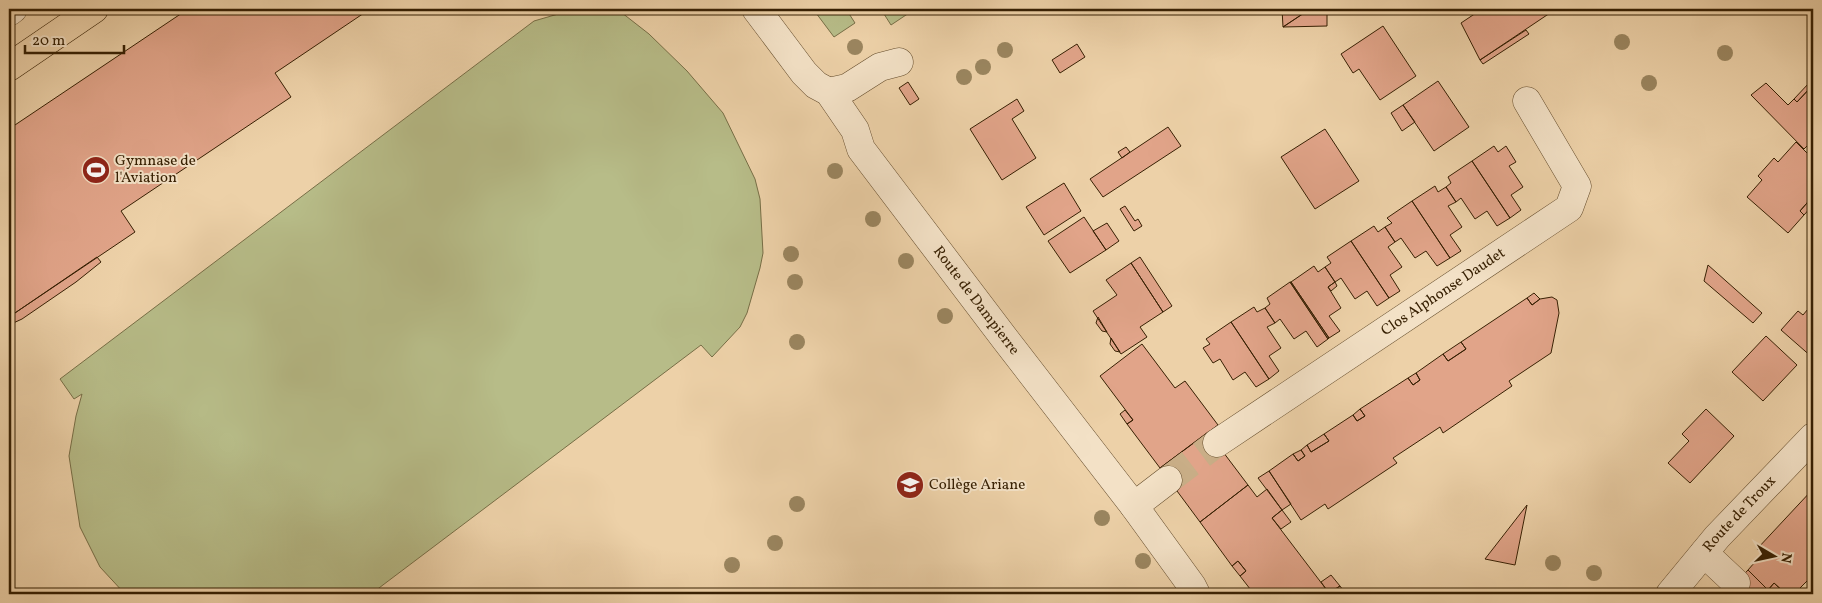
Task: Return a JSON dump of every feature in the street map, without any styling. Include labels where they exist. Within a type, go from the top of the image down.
[{"type":"main road","points":[[9,67],[94,9]]},
{"type":"street","points":[[9,12],[13,9]]},
{"type":"street","name":"Route de Dampierre","points":[[756,9],[804,73],[816,85],[829,92],[855,130],[861,149],[1134,506],[1196,594]]},
{"type":"street","points":[[829,92],[848,88],[880,67],[899,62]]},
{"type":"street","points":[[855,130],[855,101],[864,79]]},
{"type":"street","name":"Clos Alphonse Daudet","points":[[1217,443],[1569,208],[1577,186],[1527,101]]},
{"type":"street","name":"Route de Troux","points":[[1670,594],[1717,536],[1813,437]]},
{"type":"street","points":[[1134,506],[1168,480]]},
{"type":"street","points":[[1704,553],[1736,583]]},
{"type":"green space","points":[[588,9],[617,9],[649,34],[687,71],[723,113],[755,179],[760,199],[763,253],[747,313],[740,327],[712,357],[701,345],[371,594],[125,594],[100,567],[80,527],[69,456],[82,394],[74,399],[60,379],[534,21],[565,12]]},
{"type":"green space","points":[[813,9],[846,9],[855,23],[834,37]]},
{"type":"green space","points":[[892,9],[915,9],[891,25],[884,14]]},
{"type":"building","name":"Gymnase de l'Aviation","points":[[188,9],[370,9],[275,73],[291,97],[121,211],[135,232],[9,317],[9,129]]},
{"type":"building","points":[[1282,9],[1310,9],[1283,27]]},
{"type":"building","points":[[1310,9],[1327,9],[1327,26],[1283,27]]},
{"type":"building","points":[[1482,9],[1542,9],[1547,15],[1480,60],[1461,23]]},
{"type":"building","points":[[1542,9],[1557,9],[1547,15]]},
{"type":"building","points":[[1383,26],[1416,76],[1380,100],[1359,69],[1353,73],[1341,54]]},
{"type":"building","points":[[1526,30],[1529,34],[1483,64],[1480,60]]},
{"type":"building","points":[[1077,44],[1085,57],[1060,73],[1052,60]]},
{"type":"building","points":[[1813,79],[1813,140],[1804,149],[1751,95],[1766,83],[1788,105],[1794,99],[1797,102],[1812,86],[1809,83]]},
{"type":"building","points":[[1438,81],[1469,127],[1434,151],[1403,105]]},
{"type":"building","points":[[908,82],[919,99],[910,105],[899,88]]},
{"type":"building","points":[[1809,83],[1812,86],[1797,102],[1794,99]]},
{"type":"building","points":[[1017,99],[1024,111],[1012,119],[1036,158],[1002,180],[970,129]]},
{"type":"building","points":[[1403,105],[1415,122],[1402,131],[1391,113]]},
{"type":"building","points":[[1168,127],[1181,146],[1103,197],[1090,179]]},
{"type":"building","points":[[1325,129],[1359,181],[1315,209],[1281,157]]},
{"type":"building","points":[[1796,142],[1813,159],[1813,196],[1800,211],[1804,215],[1788,233],[1747,197],[1762,180],[1758,176],[1774,158],[1778,162]]},
{"type":"building","points":[[1494,146],[1498,152],[1506,146],[1516,162],[1509,166],[1523,187],[1511,195],[1521,210],[1510,218],[1472,161]]},
{"type":"building","points":[[1126,147],[1130,152],[1122,158],[1118,152]]},
{"type":"building","points":[[1472,161],[1510,218],[1497,226],[1487,211],[1475,219],[1461,198],[1456,202],[1446,187],[1451,183],[1448,177]]},
{"type":"building","points":[[1064,183],[1081,211],[1044,235],[1026,207]]},
{"type":"building","points":[[1435,186],[1438,192],[1446,187],[1456,202],[1448,206],[1462,227],[1450,235],[1461,251],[1450,258],[1412,201]]},
{"type":"building","points":[[1813,196],[1813,205],[1804,215],[1800,211]]},
{"type":"building","points":[[1412,201],[1450,258],[1437,266],[1426,251],[1415,258],[1401,238],[1395,242],[1385,227],[1392,223],[1387,218]]},
{"type":"building","points":[[1125,206],[1135,221],[1138,219],[1142,226],[1134,231],[1120,209]]},
{"type":"building","points":[[1084,217],[1106,250],[1070,273],[1048,241]]},
{"type":"building","points":[[1107,223],[1119,241],[1106,250],[1093,231]]},
{"type":"building","points":[[1374,226],[1378,232],[1385,227],[1395,242],[1388,247],[1402,267],[1390,275],[1400,291],[1389,298],[1351,241]]},
{"type":"building","points":[[1351,241],[1389,298],[1377,306],[1367,291],[1355,299],[1341,278],[1335,282],[1325,267],[1331,263],[1327,257]]},
{"type":"building","points":[[97,257],[101,262],[76,282],[22,319],[9,325],[9,317]]},
{"type":"building","points":[[1140,257],[1172,306],[1163,312],[1131,263]]},
{"type":"building","points":[[1131,263],[1163,312],[1140,327],[1147,337],[1121,354],[1093,311],[1117,295],[1106,280]]},
{"type":"building","points":[[1708,265],[1762,313],[1753,323],[1704,281]]},
{"type":"building","points":[[1314,266],[1318,272],[1325,267],[1335,282],[1328,287],[1341,308],[1329,316],[1340,331],[1329,338],[1291,282]]},
{"type":"building","points":[[1290,282],[1329,338],[1328,339]]},
{"type":"building","points":[[1290,282],[1328,339],[1317,347],[1306,331],[1294,339],[1280,319],[1275,323],[1265,308],[1270,304],[1267,298]]},
{"type":"building","points":[[1335,282],[1337,286],[1331,291],[1328,287]]},
{"type":"building","points":[[1534,293],[1540,299],[1532,305],[1527,298]]},
{"type":"building","points":[[1552,297],[1557,300],[1559,313],[1551,353],[1509,381],[1512,386],[1443,433],[1440,427],[1393,458],[1397,463],[1328,509],[1325,504],[1301,520],[1269,471],[1293,454],[1298,461],[1305,456],[1301,450],[1307,445],[1311,452],[1329,441],[1324,434],[1353,415],[1357,421],[1365,416],[1360,409],[1408,378],[1413,385],[1420,380],[1416,373],[1443,354],[1448,361],[1466,349],[1461,342],[1527,298],[1532,305],[1540,299]]},
{"type":"building","points":[[1813,303],[1813,358],[1781,330],[1798,311],[1803,315]]},
{"type":"building","points":[[1254,307],[1257,312],[1265,308],[1275,323],[1267,327],[1281,348],[1269,356],[1279,371],[1269,379],[1231,322]]},
{"type":"building","points":[[1098,317],[1107,332],[1102,331],[1096,323]]},
{"type":"building","points":[[1231,322],[1269,379],[1256,387],[1245,372],[1233,380],[1220,359],[1213,363],[1203,348],[1210,344],[1206,339]]},
{"type":"building","points":[[1766,336],[1797,365],[1763,401],[1732,372]]},
{"type":"building","points":[[1111,338],[1120,352],[1115,351],[1110,344]]},
{"type":"building","points":[[1461,342],[1466,349],[1448,361],[1443,354]]},
{"type":"building","points":[[1142,344],[1175,388],[1185,381],[1218,425],[1160,468],[1127,424],[1133,420],[1100,376]]},
{"type":"building","points":[[1416,373],[1420,380],[1413,385],[1408,378]]},
{"type":"building","points":[[1360,409],[1365,416],[1357,421],[1353,415]]},
{"type":"building","points":[[1706,409],[1734,436],[1690,483],[1668,463],[1689,441],[1682,434]]},
{"type":"building","points":[[1125,410],[1133,420],[1127,424],[1120,414]]},
{"type":"building","points":[[1208,432],[1248,485],[1200,522],[1160,468]]},
{"type":"building","points":[[1324,434],[1329,441],[1311,452],[1307,445]]},
{"type":"building","points":[[1301,450],[1305,456],[1298,461],[1293,454]]},
{"type":"building","points":[[1269,471],[1291,504],[1282,510],[1258,478]]},
{"type":"building","points":[[1248,485],[1257,497],[1267,489],[1282,510],[1272,518],[1329,593],[1340,586],[1346,594],[1254,594],[1240,576],[1246,571],[1238,561],[1232,566],[1200,522]]},
{"type":"building","points":[[1813,489],[1813,575],[1794,594],[1786,594],[1774,583],[1768,590],[1748,570],[1762,554],[1757,549]]},
{"type":"building","points":[[1527,505],[1515,565],[1485,559]]},
{"type":"building","points":[[1282,510],[1291,522],[1281,529],[1272,518]]},
{"type":"building","points":[[1238,561],[1246,571],[1240,576],[1232,566]]},
{"type":"building","points":[[1748,570],[1768,590],[1764,594],[1735,594],[1730,589]]},
{"type":"building","points":[[1331,575],[1340,586],[1329,593],[1321,582]]},
{"type":"building","points":[[1774,583],[1786,594],[1772,594],[1768,590]]},
{"type":"tunnel","points":[[1168,480],[1217,443]]},
{"type":"place","name":"Gymnase de l'Aviation","points":[[96,170]]},
{"type":"place","name":"Collège Ariane","points":[[910,485]]}]
